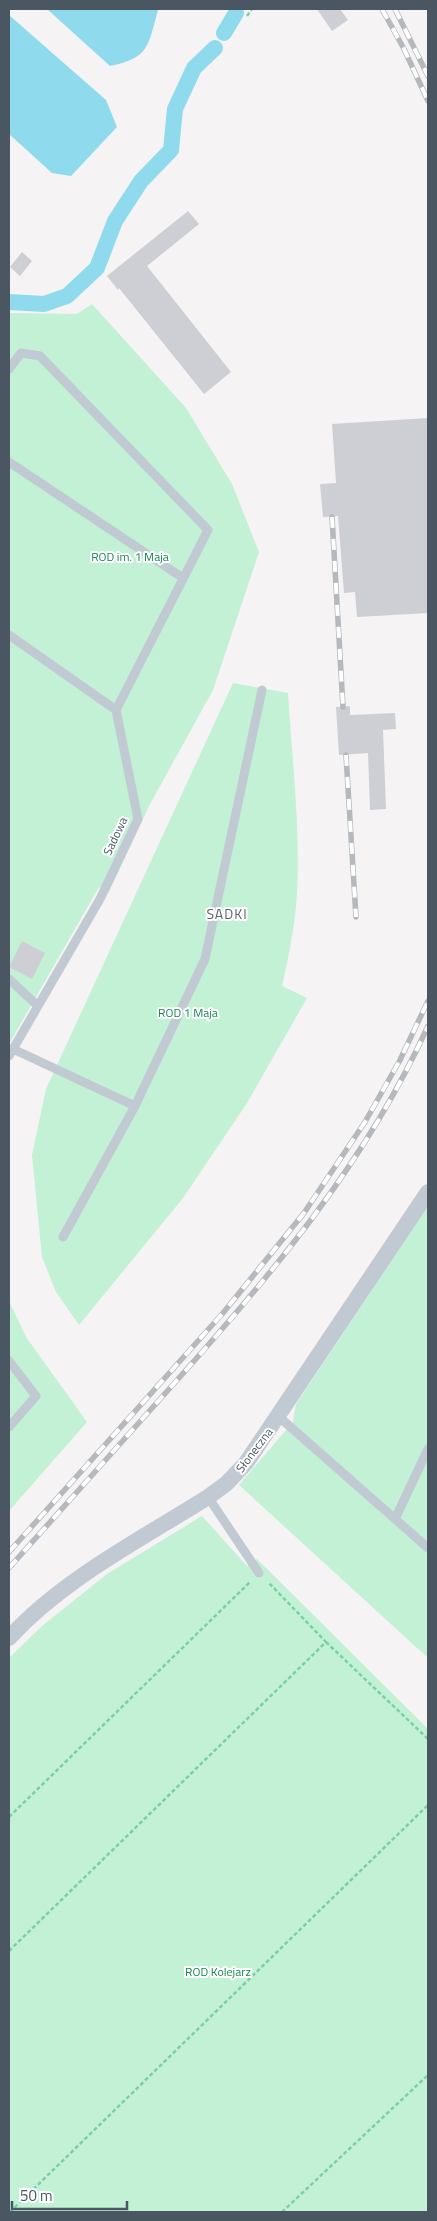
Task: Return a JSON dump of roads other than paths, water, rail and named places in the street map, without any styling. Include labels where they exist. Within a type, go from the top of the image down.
[{"type":"street","name":"Słoneczna","points":[[9,1638],[50,1599],[82,1576],[208,1497],[226,1484],[246,1463],[428,1192]]},
{"type":"lane","points":[[9,369],[21,353],[40,356],[208,530],[116,710],[9,635]]},
{"type":"lane","points":[[9,462],[183,578]]},
{"type":"lane","points":[[63,1237],[135,1106],[205,959],[262,690]]},
{"type":"lane","name":"Sadowa","points":[[11,1052],[100,899],[138,819],[116,710]]},
{"type":"lane","points":[[9,979],[38,1006]]},
{"type":"lane","points":[[11,1052],[135,1106]]},
{"type":"lane","points":[[9,1361],[36,1396],[9,1427]]},
{"type":"lane","points":[[278,1416],[428,1548]]},
{"type":"lane","points":[[394,1519],[428,1449]]},
{"type":"lane","points":[[208,1497],[259,1573]]},
{"type":"water","points":[[47,9],[158,10],[149,41],[140,54],[123,63],[110,66]]},
{"type":"water","points":[[9,15],[106,100],[117,127],[71,176],[52,173],[9,134]]},
{"type":"waterway","points":[[224,33],[236,13]]},
{"type":"waterway","points":[[9,302],[44,304],[67,296],[97,268],[115,221],[141,181],[171,150],[175,109],[194,68],[215,48]]},
{"type":"railway","points":[[382,9],[404,49],[428,101]]},
{"type":"railway","points":[[395,9],[428,76]]},
{"type":"railway","points":[[332,517],[343,707]]},
{"type":"railway","points":[[346,755],[356,917]]},
{"type":"railway","points":[[9,1552],[223,1313],[304,1213],[365,1122],[400,1060],[428,1001]]},
{"type":"railway","points":[[9,1568],[244,1304],[279,1261],[313,1217],[376,1125],[428,1026]]},
{"type":"district","name":"SADKI","points":[[227,913]]},
{"type":"park label","name":"ROD im. 1 Maja","points":[[130,556]]},
{"type":"park label","name":"ROD 1 Maja","points":[[188,1012]]},
{"type":"park label","name":"ROD Kolejarz","points":[[218,1971]]}]
